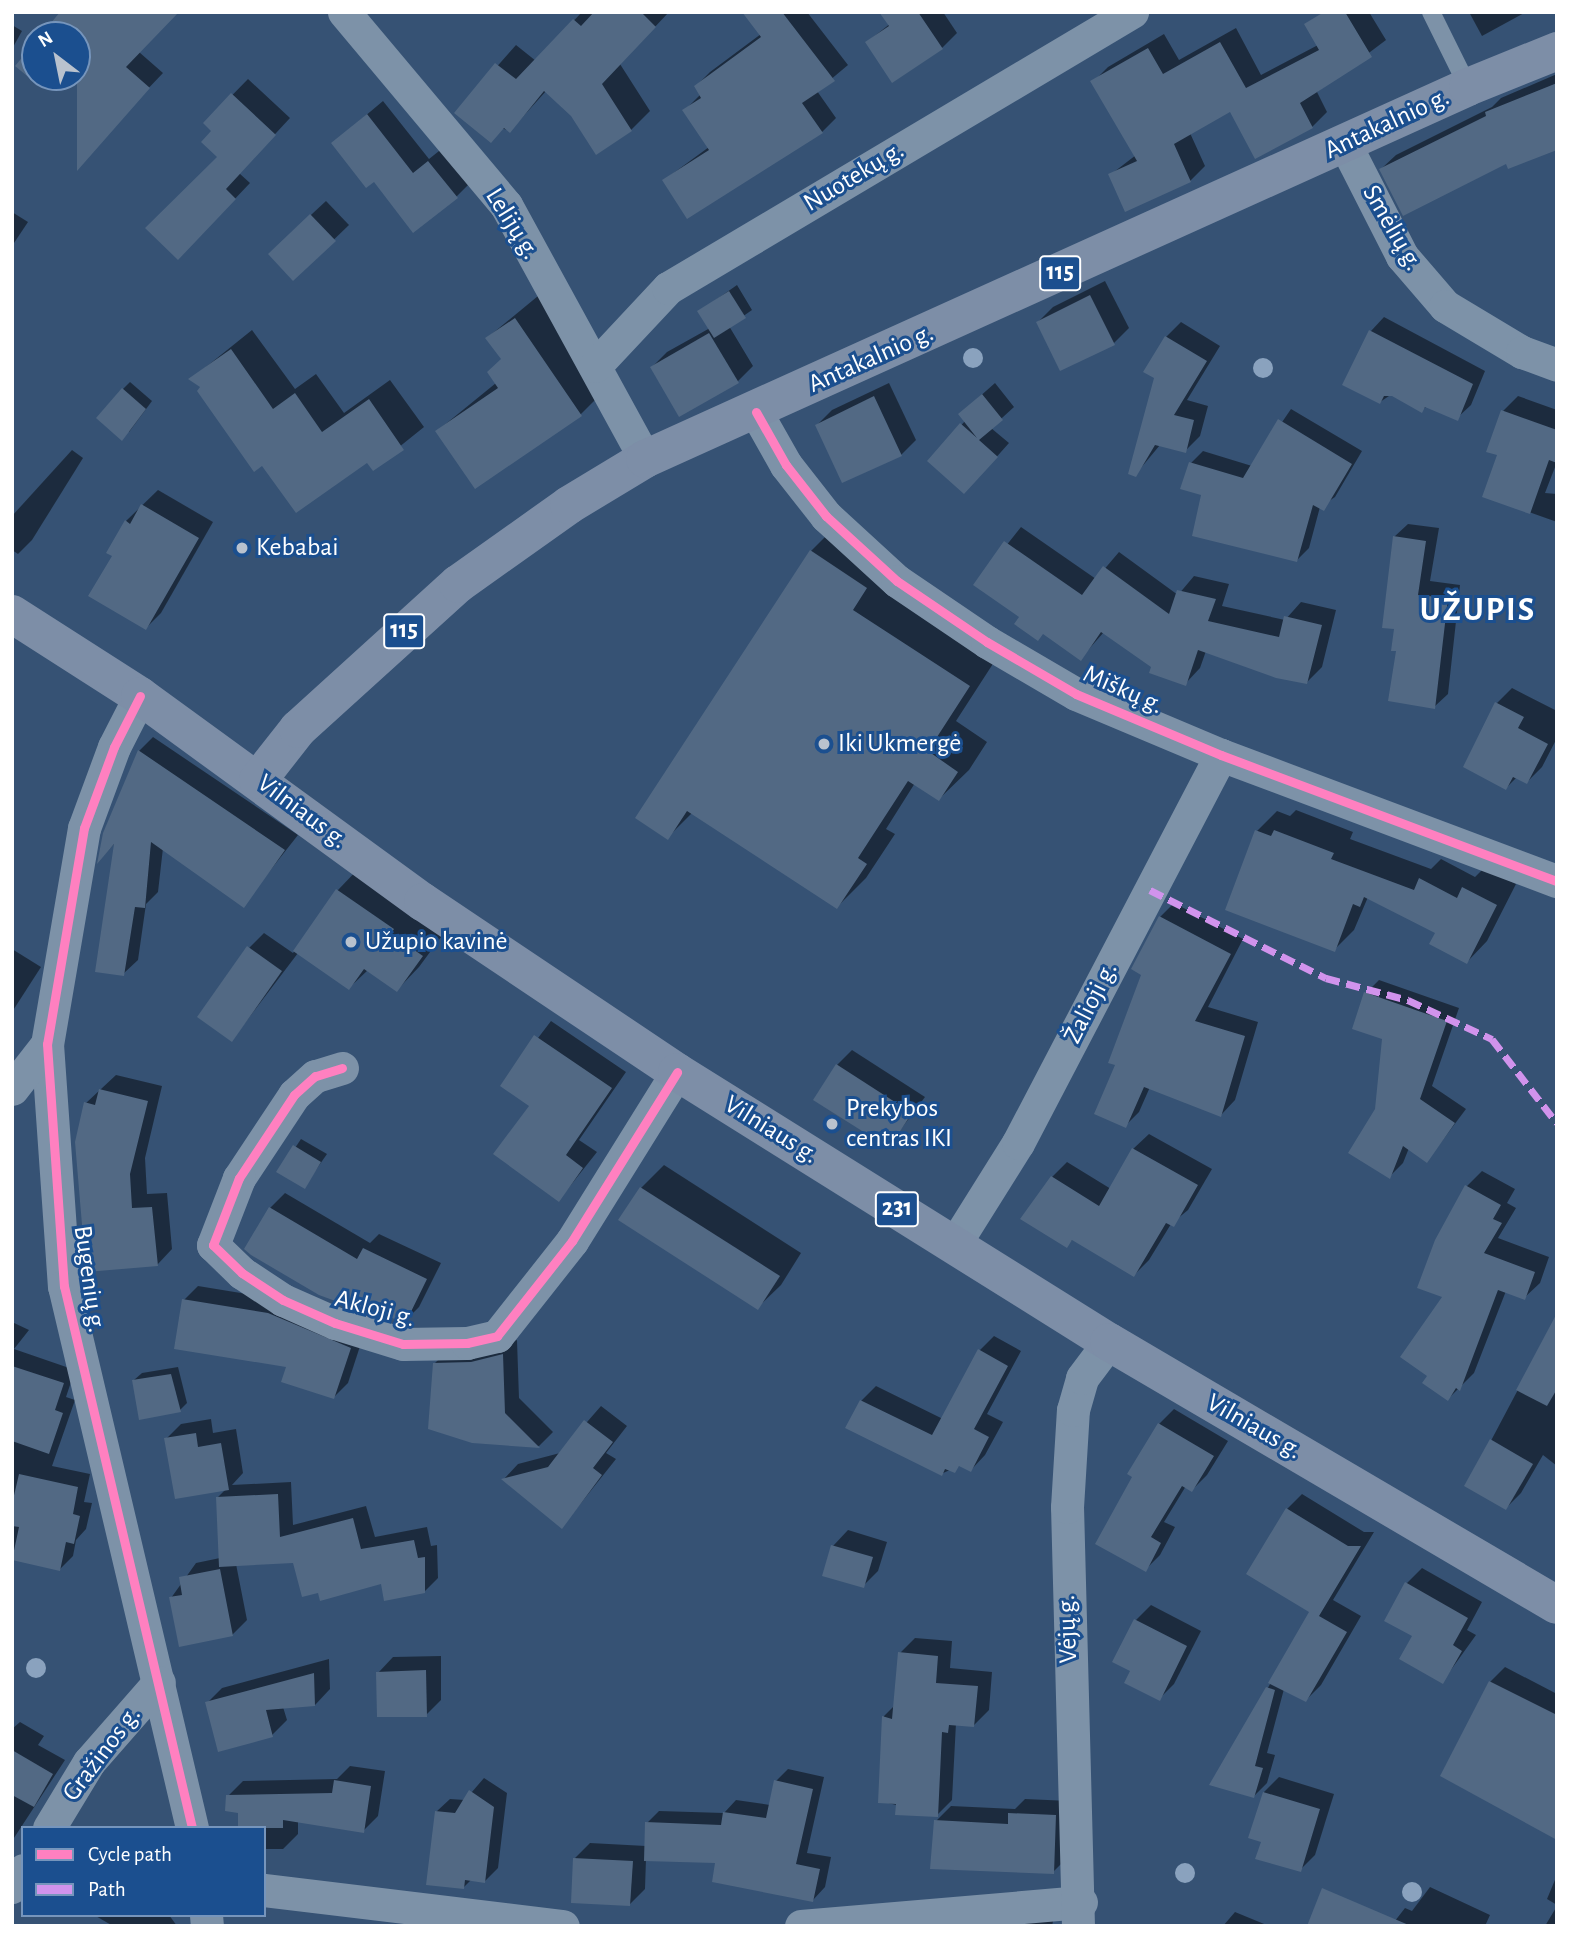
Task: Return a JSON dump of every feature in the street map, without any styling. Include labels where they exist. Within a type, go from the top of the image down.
[{"type":"main road","name":"Antakalnio g.","points":[[258,780],[306,722],[458,584],[569,505],[645,460],[756,412],[1468,87],[1557,51]]},
{"type":"main road","name":"Vilniaus g.","points":[[12,614],[140,696],[423,902],[677,1072],[1109,1342],[1557,1605]]},
{"type":"street","name":"Lelijų g.","points":[[344,12],[506,205],[645,460]]},
{"type":"street","name":"Nuotekų g.","points":[[595,366],[668,288],[1132,12]]},
{"type":"street","name":"Smėlių g.","points":[[1345,144],[1402,256],[1445,306],[1521,352],[1557,365]]},
{"type":"street","name":"Miškų g.","points":[[756,412],[786,465],[826,516],[897,581],[987,642],[1076,694],[1221,755],[1557,881]]},
{"type":"street","name":"Bugenių g.","points":[[140,696],[114,747],[84,828],[47,1044],[64,1286],[192,1826]]},
{"type":"street","name":"Žalioji g.","points":[[954,1245],[1018,1143],[1221,755]]},
{"type":"street","points":[[12,1089],[47,1044]]},
{"type":"street","name":"Akloji g.","points":[[342,1068],[315,1076],[294,1095],[239,1178],[213,1245],[242,1273],[283,1300],[335,1323],[403,1344],[467,1343],[496,1336],[572,1241],[677,1072]]},
{"type":"street","name":"Vėjų g.","points":[[1079,1914],[1066,1597],[1067,1507],[1073,1410],[1082,1378],[1109,1342]]},
{"type":"street","name":"Gražinos g.","points":[[50,1826],[89,1762],[159,1682]]},
{"type":"street","points":[[266,1890],[563,1926]]},
{"type":"street","points":[[801,1926],[1079,1914]]},
{"type":"lane","points":[[1431,12],[1468,87]]},
{"type":"building","points":[[60,12],[179,12],[126,67],[150,88],[77,171],[77,91],[91,91],[91,21],[53,21]]},
{"type":"building","points":[[594,12],[641,12],[656,27],[602,84],[632,131],[596,155],[571,116],[544,91],[510,133],[504,128],[491,143],[454,113],[495,63],[516,79],[573,19],[581,26]]},
{"type":"building","points":[[742,12],[782,12],[835,81],[802,103],[823,133],[687,219],[662,180],[709,150],[682,110],[701,98],[694,86],[761,37]]},
{"type":"building","points":[[879,12],[918,12],[943,49],[892,83],[865,42],[889,26]]},
{"type":"building","points":[[1324,12],[1345,12],[1372,57],[1300,103],[1313,128],[1255,159],[1230,112],[1174,144],[1191,182],[1125,212],[1108,174],[1137,161],[1090,81],[1148,48],[1163,74],[1220,42],[1246,88],[1319,50],[1304,24]]},
{"type":"building","points":[[21,59],[21,71],[15,66]]},
{"type":"building","points":[[1557,83],[1557,150],[1508,169],[1506,164],[1403,216],[1379,169],[1486,116],[1485,112]]},
{"type":"building","points":[[231,93],[276,135],[226,189],[236,199],[178,260],[145,228],[217,157],[201,142],[211,131],[203,123]]},
{"type":"building","points":[[367,114],[413,173],[428,161],[458,198],[413,233],[374,182],[366,188],[331,143]]},
{"type":"building","points":[[310,214],[336,241],[293,281],[268,254]]},
{"type":"building","points":[[729,291],[746,318],[714,338],[697,311]]},
{"type":"building","points":[[1090,295],[1115,345],[1060,371],[1036,322]]},
{"type":"building","points":[[515,318],[582,416],[475,489],[435,431],[498,388],[487,372],[501,359],[485,338]]},
{"type":"building","points":[[1369,330],[1473,384],[1458,421],[1425,407],[1422,413],[1392,396],[1384,396],[1380,404],[1342,385]]},
{"type":"building","points":[[709,333],[739,383],[679,417],[650,367]]},
{"type":"building","points":[[1165,336],[1207,361],[1174,415],[1194,420],[1186,453],[1155,445],[1136,477],[1128,474],[1154,378],[1143,372]]},
{"type":"building","points":[[231,349],[273,409],[295,393],[322,432],[369,399],[404,450],[373,471],[367,463],[296,513],[262,466],[254,472],[197,391],[200,387],[188,379]]},
{"type":"building","points":[[122,388],[146,409],[122,441],[96,418]]},
{"type":"building","points":[[982,394],[1003,420],[979,440],[998,457],[964,494],[927,461],[960,423],[977,438],[958,414]]},
{"type":"building","points":[[874,396],[902,456],[842,483],[815,425]]},
{"type":"building","points":[[1501,410],[1557,430],[1557,463],[1549,460],[1530,514],[1482,497],[1497,455],[1486,452]]},
{"type":"building","points":[[1278,419],[1352,464],[1324,511],[1313,505],[1297,562],[1192,536],[1201,495],[1180,489],[1189,462],[1243,478]]},
{"type":"building","points":[[141,504],[199,538],[146,630],[88,596],[112,556],[106,553],[125,520],[130,524]]},
{"type":"building","points":[[1393,536],[1426,541],[1418,595],[1448,598],[1435,709],[1388,701],[1396,651],[1391,651],[1394,629],[1382,628]]},
{"type":"building","points":[[1004,541],[1082,595],[1103,566],[1169,614],[1177,590],[1216,599],[1208,621],[1279,637],[1284,616],[1322,625],[1307,684],[1276,678],[1198,650],[1186,686],[1149,673],[1151,667],[1101,632],[1081,661],[1043,634],[1038,641],[1014,624],[1019,617],[973,585]]},
{"type":"building","points":[[810,550],[867,588],[853,610],[970,686],[928,751],[958,772],[939,801],[908,781],[858,858],[867,864],[837,909],[687,811],[668,840],[635,818]]},
{"type":"building","points":[[1495,702],[1524,717],[1518,728],[1548,744],[1527,784],[1513,777],[1506,790],[1463,767]]},
{"type":"building","points":[[138,750],[285,850],[244,908],[151,842],[145,908],[135,907],[124,976],[95,972],[114,844],[97,864],[103,833]]},
{"type":"building","points":[[1255,830],[1271,836],[1274,830],[1334,853],[1331,859],[1414,890],[1419,878],[1457,898],[1462,887],[1497,905],[1467,964],[1429,944],[1435,933],[1364,897],[1360,907],[1353,904],[1335,952],[1225,910]]},
{"type":"building","name":"Užupio kavinė","points":[[336,889],[394,929],[391,934],[423,956],[397,992],[364,969],[349,990],[293,951]]},
{"type":"building","points":[[1159,916],[1231,954],[1195,1021],[1245,1036],[1221,1117],[1144,1087],[1126,1128],[1094,1114],[1115,1065],[1108,1063],[1141,975],[1131,969]]},
{"type":"building","points":[[247,946],[282,971],[232,1042],[197,1017]]},
{"type":"building","points":[[1364,992],[1447,1021],[1420,1099],[1455,1123],[1427,1163],[1403,1146],[1390,1179],[1348,1153],[1375,1109],[1382,1039],[1352,1029]]},
{"type":"building","points":[[534,1035],[612,1088],[566,1155],[583,1168],[559,1202],[493,1154],[529,1106],[500,1086]]},
{"type":"building","points":[[836,1064],[912,1113],[889,1148],[813,1100]]},
{"type":"building","points":[[99,1089],[148,1101],[130,1174],[132,1208],[152,1207],[158,1266],[86,1272],[75,1142],[84,1102],[95,1105]]},
{"type":"building","points":[[293,1145],[321,1162],[305,1189],[276,1172]]},
{"type":"building","points":[[1132,1148],[1198,1185],[1174,1227],[1166,1223],[1134,1277],[1072,1240],[1067,1248],[1020,1219],[1051,1176],[1099,1206]]},
{"type":"building","points":[[1465,1185],[1501,1205],[1493,1219],[1502,1223],[1484,1253],[1535,1272],[1525,1300],[1498,1290],[1460,1391],[1456,1388],[1448,1401],[1422,1383],[1427,1376],[1400,1357],[1442,1297],[1417,1288],[1435,1240]]},
{"type":"building","points":[[640,1187],[780,1276],[758,1310],[618,1220]]},
{"type":"building","points":[[269,1207],[357,1259],[363,1248],[427,1279],[405,1324],[371,1308],[368,1313],[319,1295],[244,1249]]},
{"type":"building","points":[[182,1299],[268,1313],[351,1348],[334,1399],[281,1382],[286,1367],[174,1349]]},
{"type":"building","points":[[1557,1313],[1557,1389],[1547,1406],[1516,1390]]},
{"type":"building","points":[[978,1349],[1008,1366],[974,1429],[989,1437],[971,1472],[959,1466],[955,1473],[945,1469],[942,1476],[845,1428],[860,1400],[932,1435]]},
{"type":"building","points":[[503,1354],[505,1413],[540,1448],[472,1443],[428,1429],[433,1363],[471,1362]]},
{"type":"building","points":[[12,1366],[64,1383],[55,1410],[63,1413],[49,1454],[12,1441]]},
{"type":"building","points":[[171,1374],[181,1412],[139,1420],[132,1380]]},
{"type":"building","points":[[584,1420],[613,1442],[593,1468],[602,1475],[562,1529],[501,1479],[548,1467]]},
{"type":"building","points":[[1158,1423],[1214,1456],[1192,1492],[1182,1486],[1151,1537],[1161,1543],[1146,1572],[1095,1544],[1132,1477],[1127,1474]]},
{"type":"building","points":[[196,1433],[198,1447],[221,1443],[229,1490],[175,1499],[164,1438]]},
{"type":"building","points":[[1490,1439],[1533,1464],[1506,1510],[1464,1486]]},
{"type":"building","points":[[19,1474],[78,1487],[73,1514],[80,1516],[74,1544],[66,1542],[60,1571],[12,1560],[19,1527],[12,1526],[12,1504]]},
{"type":"building","points":[[278,1494],[280,1537],[353,1518],[361,1549],[414,1540],[418,1558],[425,1557],[425,1593],[384,1601],[381,1584],[320,1601],[318,1593],[302,1597],[293,1563],[219,1567],[216,1497]]},
{"type":"building","points":[[1286,1508],[1348,1546],[1361,1546],[1319,1616],[1347,1632],[1306,1702],[1268,1683],[1309,1612],[1246,1574]]},
{"type":"building","points":[[831,1545],[873,1557],[864,1588],[822,1576]]},
{"type":"building","points":[[220,1569],[233,1636],[179,1647],[169,1597],[182,1595],[179,1577]]},
{"type":"building","points":[[1405,1582],[1468,1618],[1453,1645],[1462,1651],[1443,1684],[1399,1659],[1412,1636],[1384,1621]]},
{"type":"building","points":[[1134,1619],[1187,1646],[1160,1701],[1124,1683],[1130,1671],[1112,1662]]},
{"type":"building","points":[[898,1652],[938,1656],[936,1683],[978,1686],[974,1727],[949,1725],[948,1733],[942,1732],[938,1817],[895,1815],[896,1804],[878,1803],[882,1716],[892,1719]]},
{"type":"building","points":[[426,1670],[427,1717],[377,1717],[376,1672]]},
{"type":"building","points":[[314,1673],[315,1706],[266,1710],[273,1737],[218,1752],[205,1702]]},
{"type":"building","points":[[1489,1681],[1557,1715],[1557,1840],[1440,1776]]},
{"type":"building","points":[[1266,1687],[1275,1690],[1255,1766],[1263,1768],[1254,1798],[1209,1785]]},
{"type":"building","points":[[12,1750],[53,1774],[34,1807],[12,1795]]},
{"type":"building","points":[[334,1780],[371,1786],[364,1833],[283,1820],[283,1828],[238,1826],[238,1813],[225,1811],[226,1795],[332,1793]]},
{"type":"building","points":[[774,1780],[813,1789],[796,1864],[820,1869],[813,1902],[712,1882],[715,1863],[644,1861],[645,1822],[721,1825],[723,1812],[766,1818]]},
{"type":"building","points":[[469,1790],[494,1807],[485,1883],[465,1880],[464,1889],[426,1885],[435,1811],[455,1813]]},
{"type":"building","points":[[1263,1792],[1320,1809],[1301,1872],[1255,1859],[1261,1842],[1248,1838]]},
{"type":"building","points":[[1008,1813],[1056,1815],[1054,1874],[930,1869],[934,1820],[1008,1824]]},
{"type":"building","points":[[573,1858],[633,1861],[630,1906],[571,1903]]},
{"type":"building","points":[[1322,1888],[1411,1926],[1307,1926]]},
{"type":"marked path","points":[[1150,890],[1326,978],[1408,1000],[1492,1039],[1557,1123]]},
{"type":"cycle path","points":[[756,412],[786,465],[826,516],[897,581],[987,642],[1076,694],[1221,755],[1557,881]]},
{"type":"cycle path","points":[[140,696],[114,747],[84,828],[47,1044],[64,1286],[192,1826]]},
{"type":"cycle path","points":[[342,1068],[315,1076],[294,1095],[239,1178],[213,1245],[242,1273],[283,1300],[335,1323],[403,1344],[467,1343],[497,1336],[572,1241],[677,1072]]},
{"type":"place","name":"Kebabai","points":[[242,548]]},
{"type":"place","name":"Iki Ukmergė","points":[[824,744]]},
{"type":"place","name":"Užupio kavinė","points":[[351,942]]},
{"type":"place","name":"Prekybos centras IKI","points":[[832,1124]]},
{"type":"district","name":"UŽUPIS","points":[[1478,611]]}]
